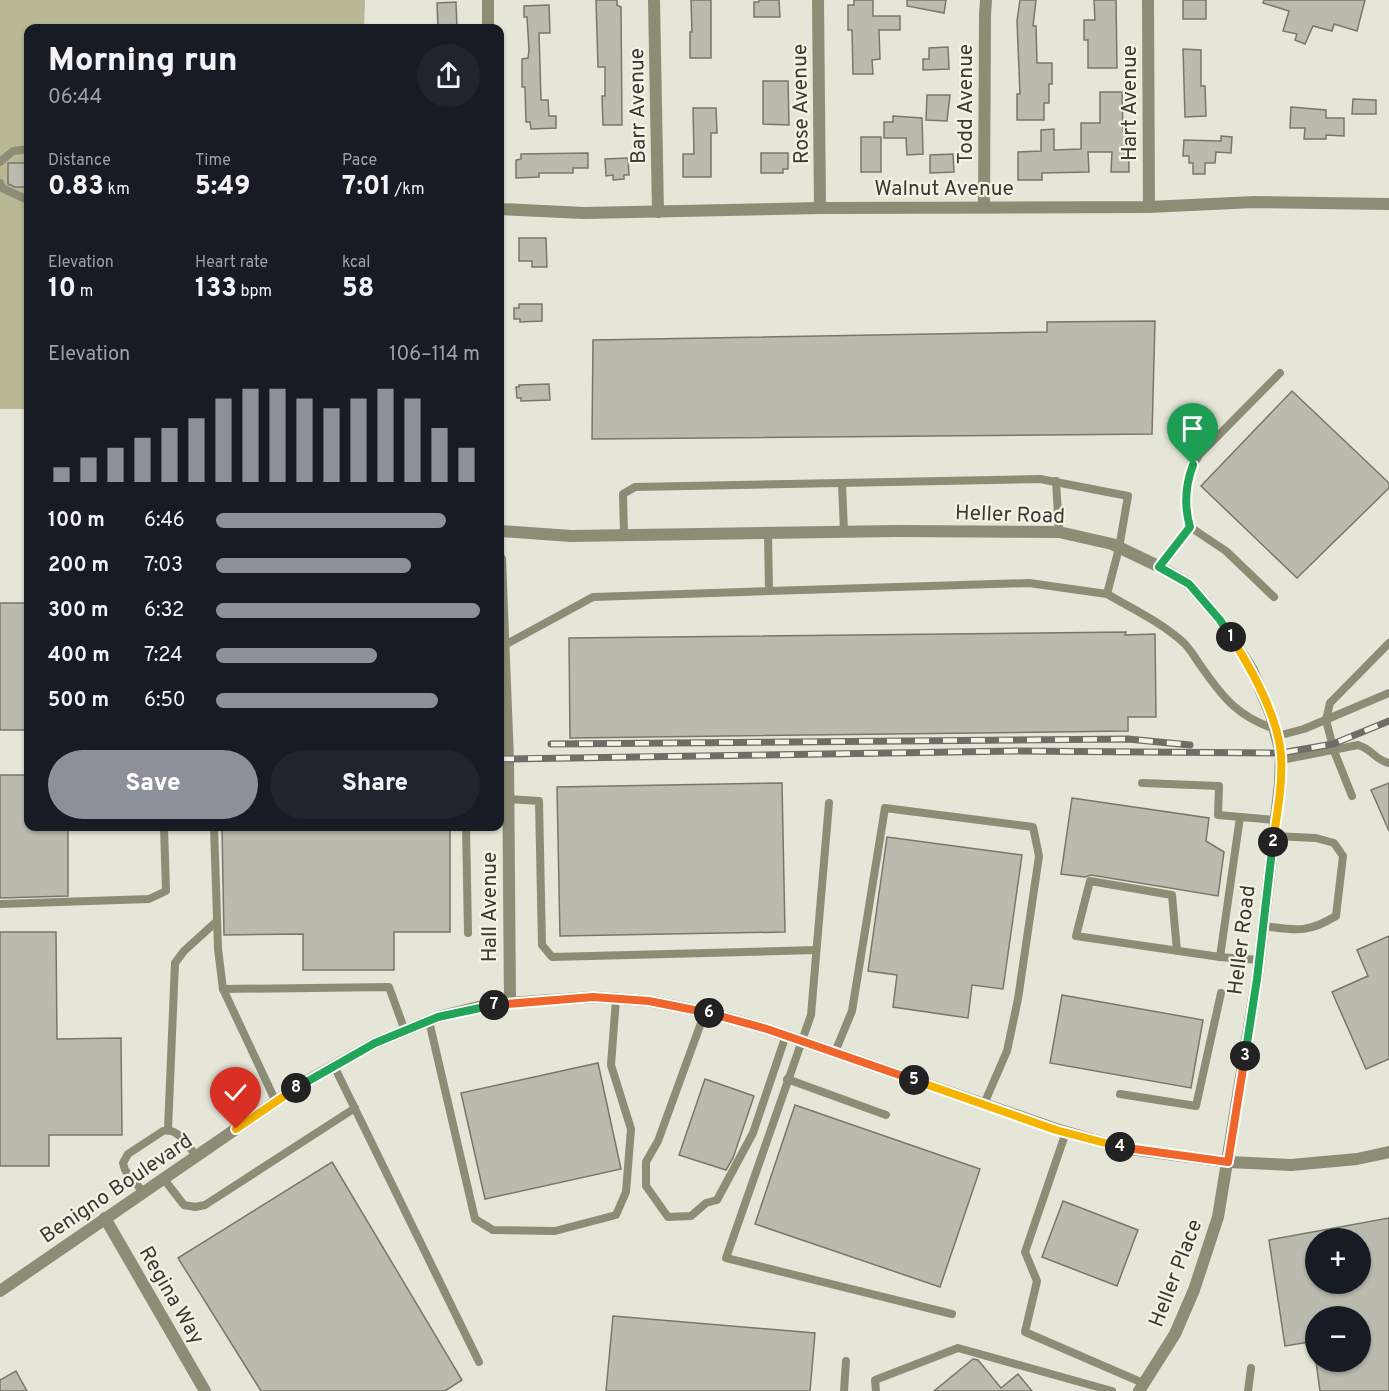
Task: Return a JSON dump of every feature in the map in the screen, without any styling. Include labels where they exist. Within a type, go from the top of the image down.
[{"type":"street","points":[[488,0],[488,24]]},
{"type":"street","name":"Barr Avenue","points":[[654,0],[658,212]]},
{"type":"street","name":"Rose Avenue","points":[[818,0],[820,208]]},
{"type":"street","name":"Todd Avenue","points":[[984,207],[986,0]]},
{"type":"street","name":"Hart Avenue","points":[[1148,0],[1149,207]]},
{"type":"street","name":"Walnut Avenue","points":[[504,209],[584,213],[820,208],[1149,207],[1254,201],[1389,204]]},
{"type":"street","name":"Heller Road","points":[[504,531],[571,537],[843,532],[1059,532],[1112,544],[1189,584],[1220,620],[1252,670],[1271,715],[1281,760],[1281,784],[1259,960],[1228,1162]]},
{"type":"street","name":"Hall Avenue","points":[[504,780],[508,799],[510,1004]]},
{"type":"street","name":"Benigno Boulevard","points":[[0,1291],[163,1178],[334,1066],[375,1043],[429,1021],[478,1007],[593,997],[649,1001],[705,1012],[786,1035],[1066,1132],[1122,1148],[1228,1162],[1291,1165],[1357,1160],[1389,1152]]},
{"type":"street","name":"Heller Place","points":[[1141,1387],[1174,1334],[1194,1290],[1218,1217],[1228,1162]]},
{"type":"street","name":"Regina Way","points":[[105,1218],[205,1391]]},
{"type":"lane","points":[[0,162],[13,151],[24,150]]},
{"type":"lane","points":[[0,183],[2,188],[24,198]]},
{"type":"lane","points":[[1274,597],[1226,551],[1190,527],[1185,509],[1190,474],[1199,455],[1280,373]]},
{"type":"lane","points":[[624,536],[623,494],[635,487],[1040,479],[1128,496],[1119,548],[1107,594]]},
{"type":"lane","points":[[1056,481],[1059,532]]},
{"type":"lane","points":[[842,483],[843,532]]},
{"type":"lane","points":[[1159,567],[1190,527]]},
{"type":"lane","points":[[768,533],[769,591]]},
{"type":"lane","points":[[504,645],[593,597],[1029,583],[1107,594],[1160,623],[1185,645],[1223,698],[1238,711],[1276,732],[1304,729],[1389,693]]},
{"type":"lane","points":[[1352,796],[1334,750],[1326,720],[1330,704],[1389,643]]},
{"type":"lane","points":[[1376,656],[1389,650]]},
{"type":"lane","points":[[1281,760],[1358,744],[1369,748],[1379,761],[1389,764]]},
{"type":"lane","points":[[1142,783],[1219,786],[1218,815],[1276,820]]},
{"type":"lane","points":[[508,799],[539,801],[542,945],[552,957],[816,950]]},
{"type":"lane","points":[[829,803],[811,1015],[726,1258],[952,1314]]},
{"type":"lane","points":[[835,1052],[852,1011],[885,808],[1033,826],[1039,856],[1018,999],[1007,1051],[984,1104]]},
{"type":"lane","points":[[1221,957],[1240,816]]},
{"type":"lane","points":[[0,904],[149,899],[157,896],[166,891],[164,831]]},
{"type":"lane","points":[[214,831],[218,949],[224,989],[276,1102]]},
{"type":"lane","points":[[466,831],[468,933]]},
{"type":"lane","points":[[1263,926],[1302,930],[1320,926],[1336,916],[1342,856],[1334,843],[1316,838],[1274,836]]},
{"type":"lane","points":[[1177,951],[1172,895],[1090,881],[1076,936],[1177,951],[1221,957],[1259,960]]},
{"type":"lane","points":[[168,1130],[175,963],[184,951],[217,921]]},
{"type":"lane","points":[[224,989],[389,987],[405,1031]]},
{"type":"lane","points":[[1120,1094],[1196,1106],[1221,993]]},
{"type":"lane","points":[[429,1021],[476,1219],[493,1230],[555,1231],[616,1215],[626,1192],[631,1129],[611,1065],[616,999]]},
{"type":"lane","points":[[705,1012],[658,1141],[646,1162],[646,1186],[668,1218],[691,1216],[706,1203],[717,1200],[753,1133],[786,1035]]},
{"type":"lane","points":[[334,1066],[479,1362]]},
{"type":"lane","points":[[787,1079],[886,1115]]},
{"type":"lane","points":[[163,1178],[184,1204],[195,1207],[205,1205],[355,1108]]},
{"type":"lane","points":[[143,1192],[125,1170],[123,1163],[128,1154],[168,1130],[175,1132],[196,1156]]},
{"type":"lane","points":[[1066,1132],[1025,1252],[1037,1281],[1024,1332],[1141,1387]]},
{"type":"lane","points":[[876,1391],[875,1380],[957,1348],[1112,1391]]},
{"type":"lane","points":[[844,1391],[846,1361]]},
{"type":"lane","points":[[1248,1391],[1251,1368]]},
{"type":"shaded area","points":[[0,0],[365,0],[364,24],[24,24],[24,409],[0,409]]},
{"type":"building","points":[[596,0],[617,0],[617,5],[621,7],[622,125],[603,125],[602,96],[605,96],[605,67],[598,67]]},
{"type":"building","points":[[691,0],[711,0],[711,58],[690,58]]},
{"type":"building","points":[[759,0],[779,0],[780,17],[754,17],[754,2],[759,2]]},
{"type":"building","points":[[854,0],[873,0],[873,16],[900,16],[900,30],[879,30],[880,59],[872,60],[873,74],[853,74],[852,30],[848,30],[848,5],[854,5]]},
{"type":"building","points":[[907,0],[946,0],[944,13],[907,6]]},
{"type":"building","points":[[1020,0],[1036,0],[1033,26],[1036,26],[1037,63],[1052,63],[1052,84],[1049,84],[1049,103],[1044,103],[1044,120],[1017,120],[1017,94],[1020,94],[1017,21]]},
{"type":"building","points":[[1094,0],[1116,0],[1117,68],[1088,68],[1088,40],[1084,40],[1084,20],[1095,20]]},
{"type":"building","points":[[1183,0],[1206,0],[1206,19],[1183,19]]},
{"type":"building","points":[[1264,0],[1365,0],[1357,31],[1334,24],[1332,31],[1313,26],[1305,44],[1295,40],[1297,34],[1283,31],[1289,11],[1263,3]]},
{"type":"building","points":[[456,2],[457,24],[438,24],[437,3]]},
{"type":"building","points":[[549,5],[550,33],[539,33],[541,100],[548,100],[549,116],[556,116],[556,128],[531,129],[530,122],[526,122],[525,87],[522,87],[522,59],[528,58],[529,50],[524,6]]},
{"type":"building","points":[[948,47],[949,69],[923,70],[923,59],[929,59],[929,48]]},
{"type":"building","points":[[1183,49],[1201,50],[1201,86],[1205,86],[1206,116],[1185,117]]},
{"type":"building","points":[[763,81],[788,81],[789,125],[763,124]]},
{"type":"building","points":[[1100,92],[1122,92],[1123,132],[1128,132],[1129,172],[1111,172],[1112,152],[1088,152],[1089,172],[1042,173],[1042,180],[1018,180],[1018,152],[1041,151],[1041,130],[1054,129],[1054,150],[1081,149],[1081,123],[1100,123]]},
{"type":"building","points":[[927,95],[950,95],[947,121],[926,120]]},
{"type":"building","points":[[1353,99],[1376,100],[1376,114],[1352,114]]},
{"type":"building","points":[[1291,107],[1326,110],[1326,118],[1344,118],[1344,136],[1326,135],[1326,139],[1304,139],[1305,128],[1290,128]]},
{"type":"building","points":[[693,108],[716,108],[717,133],[711,133],[711,177],[683,177],[683,154],[694,154]]},
{"type":"building","points":[[893,116],[922,118],[923,154],[907,155],[906,138],[884,138],[884,122],[893,122]]},
{"type":"building","points":[[1221,136],[1232,137],[1231,153],[1216,152],[1215,163],[1205,163],[1205,174],[1193,174],[1193,163],[1189,163],[1189,156],[1183,156],[1184,140],[1221,141]]},
{"type":"building","points":[[861,137],[881,137],[881,172],[861,172]]},
{"type":"building","points":[[588,153],[588,168],[573,168],[573,173],[539,173],[539,177],[516,178],[516,160],[521,159],[521,154]]},
{"type":"building","points":[[761,153],[788,153],[788,169],[783,169],[783,173],[761,173]]},
{"type":"building","points":[[953,154],[954,172],[930,173],[930,155]]},
{"type":"building","points":[[628,158],[629,175],[624,175],[624,179],[613,180],[613,175],[606,176],[605,159]]},
{"type":"building","points":[[8,163],[24,163],[24,187],[8,184]]},
{"type":"building","points":[[519,238],[546,238],[547,267],[532,267],[532,261],[519,261]]},
{"type":"building","points":[[519,304],[542,304],[542,321],[520,322],[520,319],[514,319],[514,308],[519,308]]},
{"type":"building","points":[[1155,321],[1152,434],[592,439],[593,340],[1047,332],[1047,322]]},
{"type":"building","points":[[549,384],[550,400],[521,401],[521,398],[517,398],[516,387],[519,385]]},
{"type":"building","points":[[1292,391],[1389,483],[1389,488],[1297,578],[1201,486]]},
{"type":"building","points":[[0,603],[24,603],[24,730],[0,730]]},
{"type":"building","points":[[1126,632],[1125,635],[1155,634],[1156,717],[1128,717],[1128,731],[570,738],[569,638]]},
{"type":"building","points":[[0,775],[24,775],[24,831],[68,831],[68,896],[0,898]]},
{"type":"building","points":[[782,783],[785,932],[560,936],[557,787]]},
{"type":"building","points":[[1389,783],[1389,831],[1371,790]]},
{"type":"building","points":[[1072,798],[1209,818],[1206,841],[1224,852],[1218,896],[1091,875],[1085,877],[1061,874]]},
{"type":"building","points":[[222,831],[450,831],[450,932],[394,932],[394,970],[303,970],[303,934],[224,935]]},
{"type":"building","points":[[887,837],[1022,855],[1003,989],[972,985],[968,1018],[893,1007],[897,975],[868,971]]},
{"type":"building","points":[[0,932],[56,932],[57,1039],[121,1038],[122,1135],[49,1135],[49,1166],[0,1166]]},
{"type":"building","points":[[1389,936],[1389,1059],[1366,1069],[1332,992],[1368,976],[1357,950]]},
{"type":"building","points":[[1062,995],[1203,1020],[1191,1088],[1050,1063]]},
{"type":"building","points":[[598,1063],[621,1169],[485,1199],[461,1093]]},
{"type":"building","points":[[705,1079],[754,1096],[733,1158],[726,1170],[679,1155]]},
{"type":"building","points":[[795,1105],[980,1169],[940,1287],[755,1224]]},
{"type":"building","points":[[332,1162],[462,1380],[445,1391],[261,1391],[178,1258]]},
{"type":"building","points":[[1063,1201],[1138,1230],[1117,1286],[1042,1257]]},
{"type":"building","points":[[1389,1218],[1389,1391],[1320,1391],[1317,1372],[1371,1372],[1371,1306],[1305,1306],[1305,1343],[1285,1346],[1269,1240],[1305,1233],[1305,1294],[1371,1294],[1371,1228],[1334,1228]]},
{"type":"building","points":[[613,1316],[815,1333],[810,1391],[606,1391]]},
{"type":"building","points":[[973,1359],[978,1360],[1001,1388],[1018,1374],[1032,1391],[934,1391]]},
{"type":"building","points":[[16,1371],[27,1391],[0,1391],[0,1380]]},
{"type":"railway","points":[[504,759],[1016,751],[1281,753],[1333,744],[1389,721]]},
{"type":"railway","points":[[551,744],[1128,739],[1190,745]]},
{"type":"route","points":[[236,1129],[300,1085],[375,1043],[438,1017],[478,1007],[593,997],[649,1001],[710,1013],[767,1029],[1056,1130],[1122,1148],[1228,1162],[1257,979],[1281,784],[1281,753],[1271,715],[1252,670],[1220,620],[1189,584],[1159,567],[1190,527],[1185,509],[1193,465]]}]
